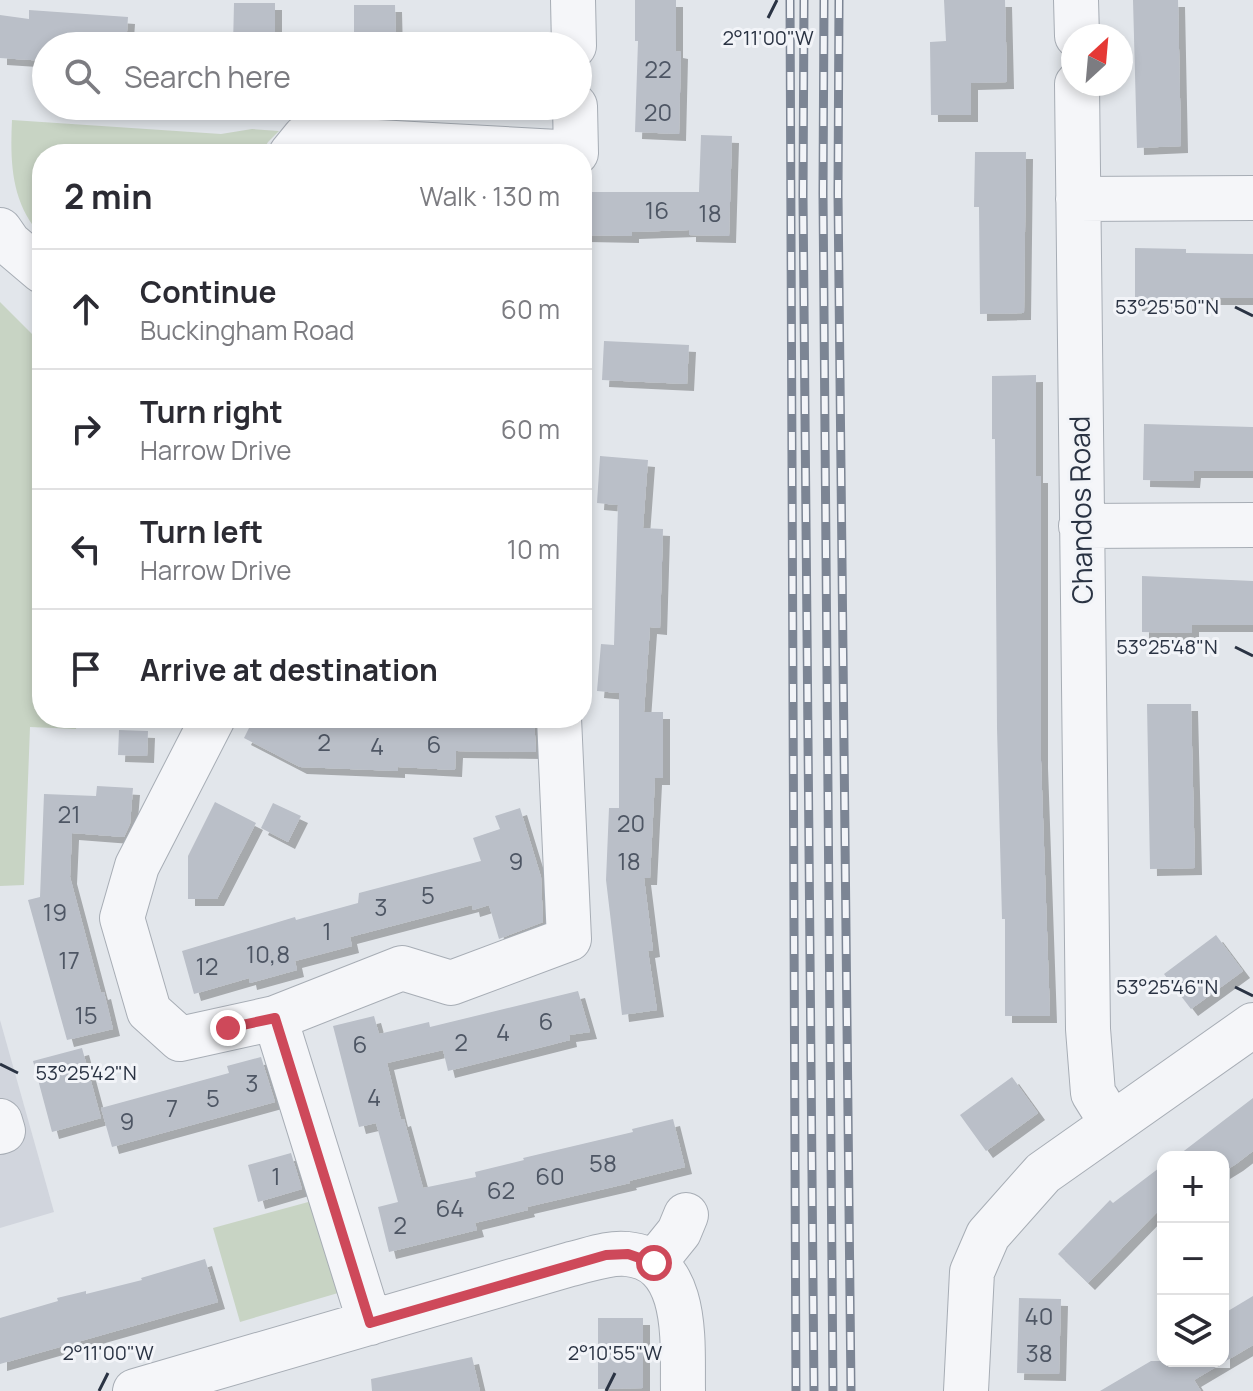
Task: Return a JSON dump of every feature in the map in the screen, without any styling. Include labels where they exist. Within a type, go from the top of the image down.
[{"type":"street","points":[[573,0],[574,32]]},
{"type":"street","points":[[1076,0],[1077,24]]},
{"type":"street","name":"Chandos Road","points":[[1077,96],[1088,1029],[1093,1093],[1111,1122]]},
{"type":"street","points":[[575,120],[576,144]]},
{"type":"street","points":[[299,144],[304,138],[413,144]]},
{"type":"street","points":[[1078,199],[1253,198]]},
{"type":"street","points":[[0,230],[9,243],[32,263]]},
{"type":"street","points":[[1081,526],[1253,525]]},
{"type":"street","points":[[208,728],[137,866],[122,918],[149,1011],[180,1039],[275,1018],[402,968],[451,983],[569,939],[559,728]]},
{"type":"street","points":[[275,1018],[370,1323]]},
{"type":"street","points":[[966,1391],[972,1272],[988,1235],[1043,1173],[1111,1122],[1253,1025]]},
{"type":"street","points":[[0,1121],[3,1131],[0,1132]]},
{"type":"street","points":[[641,1258],[679,1232],[686,1215]]},
{"type":"street","points":[[135,1391],[606,1255],[641,1258],[670,1282],[680,1303],[683,1391]]},
{"type":"shaded area","points":[[0,1020],[54,1212],[0,1228]]},
{"type":"green space","points":[[12,120],[221,134],[252,129],[279,131],[267,144],[32,144],[32,224],[18,196],[11,151]]},
{"type":"green space","points":[[0,302],[32,334],[32,727],[24,885],[0,886]]},
{"type":"green space","points":[[312,1201],[338,1293],[240,1322],[213,1228]]},
{"type":"building","points":[[635,0],[676,0],[676,51],[681,52],[679,134],[635,132],[638,41],[635,41]]},
{"type":"building","points":[[944,0],[1005,0],[1007,82],[971,83],[971,115],[931,115],[930,42],[946,41]]},
{"type":"building","points":[[1133,0],[1178,0],[1181,146],[1137,148]]},
{"type":"building","points":[[234,3],[275,3],[275,32],[233,32]]},
{"type":"building","points":[[354,5],[395,5],[396,32],[354,32]]},
{"type":"building","points":[[29,10],[128,17],[127,32],[32,32],[32,60],[0,58],[0,15],[29,19]]},
{"type":"building","points":[[701,135],[732,136],[729,236],[689,235],[689,230],[632,232],[632,236],[592,235],[592,192],[699,192]]},
{"type":"building","points":[[975,152],[1026,152],[1024,313],[980,314],[979,207],[974,207]]},
{"type":"building","points":[[1135,248],[1186,249],[1186,253],[1253,254],[1253,298],[1185,298],[1185,305],[1135,304]]},
{"type":"building","points":[[604,341],[689,345],[687,384],[602,380]]},
{"type":"building","points":[[1036,375],[1036,476],[1041,476],[1041,761],[1050,1016],[1005,1016],[992,376]]},
{"type":"building","points":[[1144,424],[1253,427],[1253,471],[1194,471],[1193,481],[1143,480]]},
{"type":"building","points":[[600,456],[648,460],[643,528],[663,529],[660,628],[650,627],[644,712],[663,712],[663,778],[655,778],[650,878],[644,878],[653,950],[648,951],[657,1010],[622,1015],[606,880],[609,808],[619,808],[619,693],[597,691],[601,644],[614,645],[618,505],[597,503]]},
{"type":"building","points":[[1142,576],[1253,581],[1253,625],[1192,625],[1192,633],[1142,632]]},
{"type":"building","points":[[1147,704],[1191,704],[1195,868],[1150,869]]},
{"type":"building","points":[[249,728],[535,728],[536,752],[456,751],[455,770],[300,767],[244,738]]},
{"type":"building","points":[[119,730],[148,731],[147,756],[118,755]]},
{"type":"building","points":[[97,786],[133,788],[130,824],[124,837],[72,833],[70,877],[113,1029],[67,1040],[28,900],[40,897],[44,794],[96,796]]},
{"type":"building","points":[[215,802],[256,823],[217,899],[188,899],[188,856]]},
{"type":"building","points":[[273,803],[301,816],[288,842],[261,828]]},
{"type":"building","points":[[520,808],[541,877],[543,922],[499,939],[489,905],[473,910],[472,905],[350,937],[352,946],[295,961],[297,970],[250,983],[249,978],[194,994],[182,951],[295,917],[296,920],[358,903],[359,893],[481,861],[473,838],[500,829],[495,816]]},
{"type":"building","points":[[1216,935],[1243,971],[1191,1009],[1164,974]]},
{"type":"building","points":[[578,991],[590,1032],[569,1035],[570,1040],[448,1071],[443,1050],[387,1063],[423,1188],[476,1177],[475,1172],[673,1119],[685,1167],[527,1207],[528,1210],[475,1223],[477,1230],[389,1252],[378,1207],[398,1202],[376,1123],[359,1127],[333,1026],[374,1016],[379,1034],[429,1022],[430,1027]]},
{"type":"building","points":[[82,1048],[101,1118],[52,1132],[33,1061]]},
{"type":"building","points":[[261,1057],[275,1102],[112,1147],[101,1108],[229,1073],[227,1066]]},
{"type":"building","points":[[1012,1077],[1038,1113],[986,1151],[960,1115]]},
{"type":"building","points":[[1253,1098],[1253,1151],[1229,1168],[1229,1151],[1184,1151]]},
{"type":"building","points":[[291,1153],[302,1189],[258,1202],[248,1165]]},
{"type":"building","points":[[1157,1170],[1157,1212],[1088,1283],[1058,1254],[1110,1200],[1113,1203]]},
{"type":"building","points":[[205,1259],[218,1302],[0,1364],[0,1318],[58,1301],[57,1298],[142,1280]]},
{"type":"building","points":[[1253,1296],[1253,1345],[1229,1359],[1229,1310]]},
{"type":"building","points":[[1019,1298],[1061,1299],[1059,1374],[1017,1373]]},
{"type":"building","points":[[598,1318],[643,1318],[643,1388],[598,1389]]},
{"type":"building","points":[[472,1357],[480,1391],[372,1391],[371,1379]]},
{"type":"building","points":[[1151,1361],[1157,1361],[1157,1367],[1216,1367],[1194,1380],[1201,1391],[1100,1391]]},
{"type":"railway","points":[[790,0],[796,1391]]},
{"type":"railway","points":[[804,0],[803,196],[814,1391]]},
{"type":"railway","points":[[824,0],[833,1391]]},
{"type":"railway","points":[[839,0],[838,194],[851,1391]]},
{"type":"route","points":[[228,1028],[275,1018],[370,1323],[606,1255],[628,1254],[654,1263]]}]
